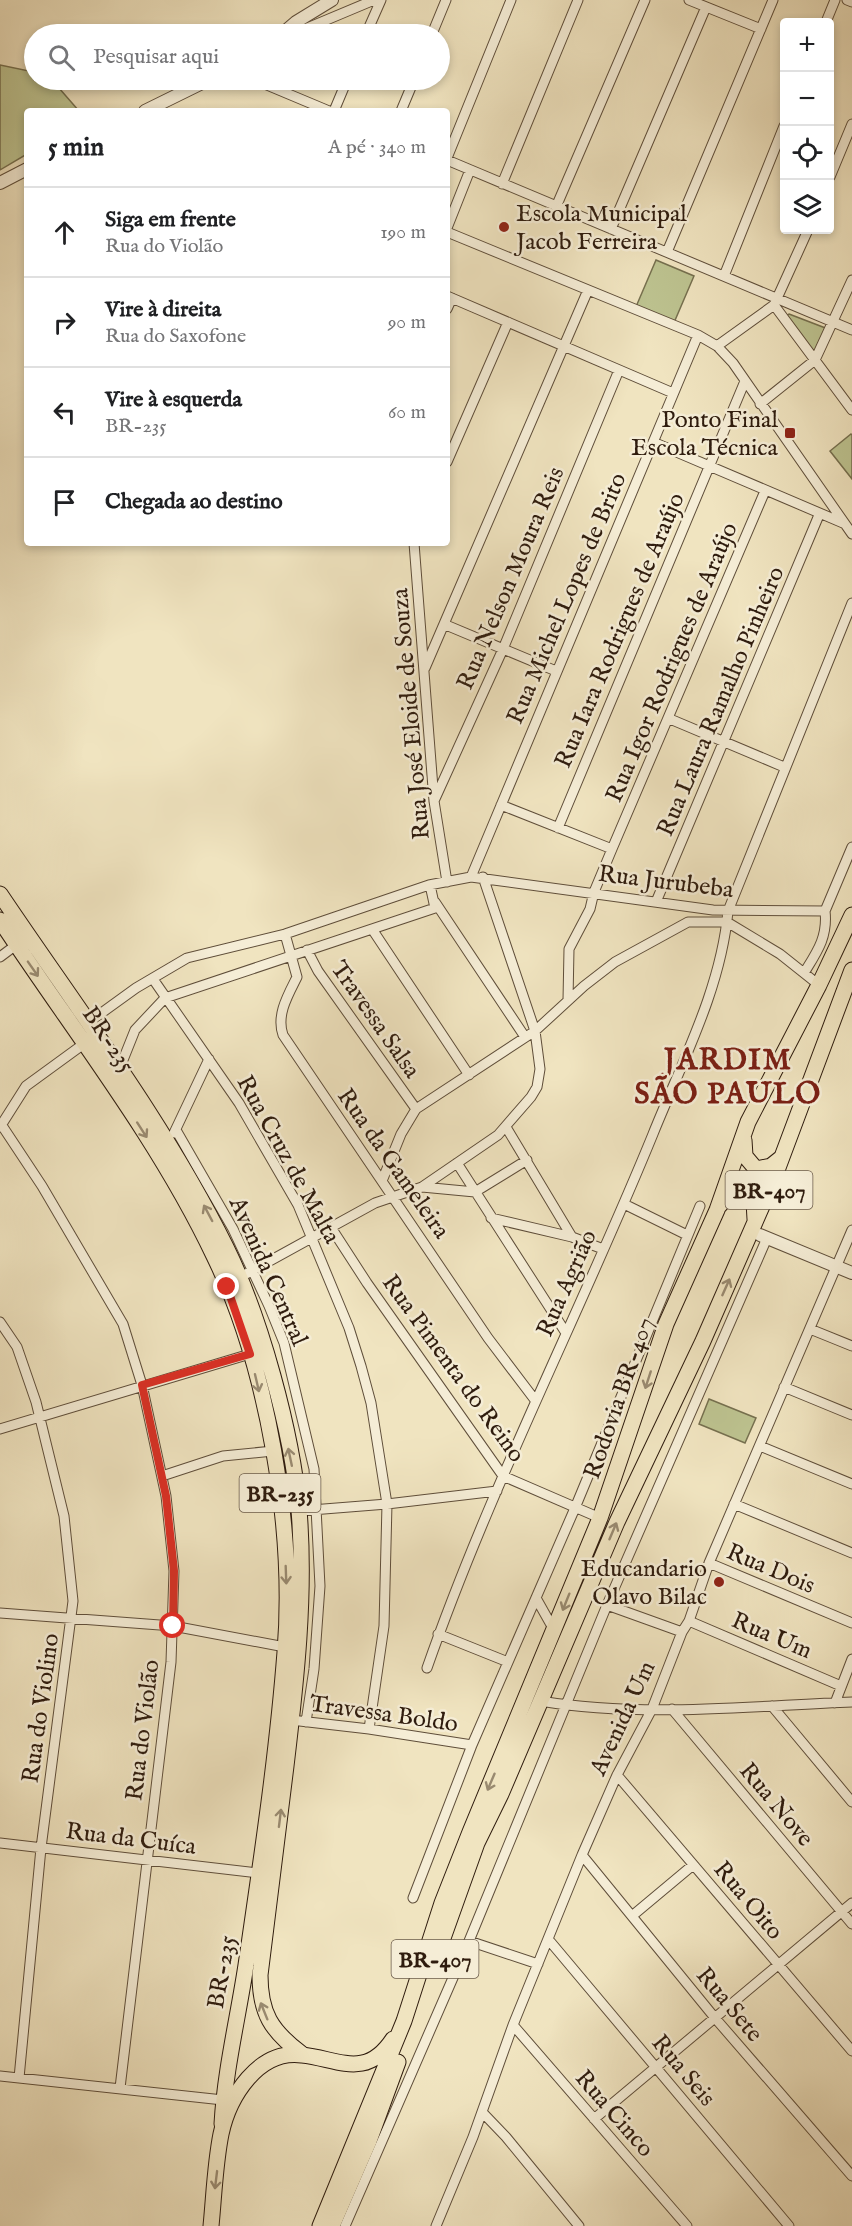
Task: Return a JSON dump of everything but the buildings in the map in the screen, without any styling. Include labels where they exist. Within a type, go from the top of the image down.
[{"type":"main road","name":"BR-235","points":[[0,894],[89,1022],[168,1144],[221,1253],[250,1354],[273,1451],[283,1513],[285,1647],[258,1873],[223,2100],[221,2134]]},
{"type":"main road","name":"Rodovia BR-407","points":[[404,2021],[442,1904],[600,1518],[666,1324],[717,1210],[748,1122],[819,985],[852,915]]},
{"type":"main road","name":"BR-235","points":[[0,920],[85,1043],[221,1253],[245,1275],[283,1424],[299,1511],[300,1581],[297,1677],[299,1721],[260,2002],[268,2020],[290,2046],[302,2054]]},
{"type":"main road","name":"Rodovia BR-407","points":[[540,1701],[617,1522],[703,1341],[782,1158],[852,970]]},
{"type":"main road","points":[[748,1122],[744,1150],[750,1165],[761,1170],[782,1158]]},
{"type":"main road","points":[[717,1210],[732,1194],[738,1191],[747,1193],[754,1202],[755,1219]]},
{"type":"main road","name":"BR-407","points":[[336,2225],[391,2083],[466,1870],[540,1701]]},
{"type":"main road","points":[[336,2225],[404,2021]]},
{"type":"main road","points":[[211,2226],[221,2134],[236,2095],[250,2075],[280,2057],[302,2054],[338,2064],[364,2062],[379,2055],[387,2047],[404,2021]]},
{"type":"street","points":[[294,24],[332,0]]},
{"type":"street","points":[[317,24],[374,0]]},
{"type":"street","points":[[370,24],[381,0]]},
{"type":"street","points":[[436,24],[446,0]]},
{"type":"street","points":[[450,152],[511,0]]},
{"type":"street","points":[[502,184],[578,0]]},
{"type":"street","points":[[556,207],[645,0]]},
{"type":"street","points":[[689,0],[761,29]]},
{"type":"street","points":[[667,252],[773,0]]},
{"type":"street","points":[[828,18],[835,0]]},
{"type":"street","points":[[847,0],[852,2]]},
{"type":"street","points":[[611,229],[706,7]]},
{"type":"street","points":[[160,108],[191,90]]},
{"type":"street","points":[[279,90],[322,108]]},
{"type":"street","points":[[335,108],[343,90]]},
{"type":"street","points":[[402,108],[410,90]]},
{"type":"street","points":[[834,167],[852,124]]},
{"type":"street","points":[[724,276],[780,136]]},
{"type":"street","points":[[450,160],[724,276],[776,302],[852,330]]},
{"type":"street","points":[[450,222],[470,170]]},
{"type":"street","points":[[0,183],[24,171]]},
{"type":"street","points":[[450,231],[698,335],[717,346],[745,381],[852,534]]},
{"type":"street","points":[[717,346],[776,302],[806,234]]},
{"type":"street","points":[[760,404],[815,360],[852,280]]},
{"type":"street","points":[[425,668],[446,625],[588,290]]},
{"type":"street","points":[[450,297],[673,393]]},
{"type":"street","points":[[776,302],[852,410]]},
{"type":"street","points":[[450,455],[508,322]]},
{"type":"street","name":"Rua Michel Lopes de Brito","points":[[471,877],[698,335]]},
{"type":"street","name":"Rua Nelson Moura Reis","points":[[435,801],[502,649],[619,370]]},
{"type":"street","name":"Rua Iara Rodrigues de Araújo","points":[[558,828],[745,381]]},
{"type":"street","points":[[653,442],[819,515],[843,523]]},
{"type":"street","name":"Rua Igor Rodrigues de Araújo","points":[[568,1000],[569,949],[590,909],[594,892],[612,849],[670,719],[765,491]]},
{"type":"street","name":"Rua Laura Ramalho Pinheiro","points":[[656,902],[819,515]]},
{"type":"street","name":"Rua José Eloide de Souza","points":[[414,546],[435,801],[447,882]]},
{"type":"street","name":"Rua Agrião","points":[[427,1668],[438,1634],[503,1476],[624,1204],[701,1015],[720,961],[728,911],[784,767],[852,603]]},
{"type":"street","points":[[446,625],[556,671]]},
{"type":"street","points":[[670,719],[784,767]]},
{"type":"street","points":[[501,805],[612,849]]},
{"type":"street","points":[[804,973],[823,943],[827,925],[825,911],[852,847]]},
{"type":"street","points":[[89,1022],[187,958],[285,934],[430,885],[471,877]]},
{"type":"street","name":"Rua Jurubeba","points":[[471,877],[728,911],[825,911]]},
{"type":"street","points":[[245,1275],[314,1239],[375,1203],[422,1186],[506,1127],[537,1087],[539,1056],[535,1031],[483,877]]},
{"type":"street","points":[[430,885],[434,905],[525,1037]]},
{"type":"street","name":"Travessa Salsa","points":[[165,998],[372,929],[434,905]]},
{"type":"street","points":[[382,1181],[401,1134],[416,1109],[535,1031],[568,1000],[615,962],[688,922],[727,922],[766,945],[819,985]]},
{"type":"street","points":[[372,929],[469,1075]]},
{"type":"street","name":"Rua da Gameleira","points":[[285,934],[297,977],[279,1025],[283,1035],[488,1338],[535,1400]]},
{"type":"street","points":[[0,957],[16,945]]},
{"type":"street","name":"Travessa Salsa","points":[[307,950],[318,971],[416,1109]]},
{"type":"street","name":"Rua Cruz de Malta","points":[[153,979],[209,1059],[265,1148],[314,1239],[361,1366],[371,1403],[387,1504],[384,1626],[369,1729]]},
{"type":"street","points":[[119,1070],[135,1030],[165,998]]},
{"type":"street","points":[[1,1126],[26,1086],[85,1043]]},
{"type":"street","points":[[168,1144],[209,1059]]},
{"type":"street","name":"Rua do Violão","points":[[1,1126],[42,1186],[116,1308],[123,1324],[142,1385],[162,1476],[174,1571],[173,1626],[164,1730],[146,1861],[120,2088]]},
{"type":"street","points":[[506,1127],[572,1237]]},
{"type":"street","name":"Avenida Central","points":[[176,1130],[233,1229],[245,1275],[284,1343],[314,1469],[320,1586],[314,1669],[299,1721]]},
{"type":"street","points":[[422,1186],[475,1192],[527,1160]]},
{"type":"street","points":[[457,1163],[566,1333]]},
{"type":"street","points":[[624,1204],[687,1235]]},
{"type":"street","points":[[413,1898],[472,1745],[575,1508],[700,1206]]},
{"type":"street","points":[[491,1218],[572,1237],[603,1249]]},
{"type":"street","name":"Rua Pimenta do Reino","points":[[332,1229],[367,1283],[503,1476],[600,1518]]},
{"type":"street","name":"Avenida Um","points":[[436,2226],[483,2113],[513,2025],[582,1855],[616,1775],[652,1709],[682,1632],[689,1621],[709,1563],[852,1230]]},
{"type":"street","points":[[336,2225],[469,1941],[565,1705],[763,1236],[852,1273]]},
{"type":"street","name":"Rua do Violino","points":[[0,1322],[5,1338],[24,1363],[64,1516],[72,1569],[72,1617],[41,1848],[19,2078]]},
{"type":"street","points":[[810,1329],[852,1346]]},
{"type":"street","points":[[0,1429],[250,1354]]},
{"type":"street","points":[[784,1387],[852,1415]]},
{"type":"street","points":[[760,1446],[852,1484]]},
{"type":"street","points":[[162,1476],[223,1456],[273,1451]]},
{"type":"street","points":[[299,1511],[387,1504],[497,1491]]},
{"type":"street","points":[[734,1504],[852,1553]]},
{"type":"street","name":"Rua Dois","points":[[709,1563],[852,1623]]},
{"type":"street","points":[[536,1598],[555,1630]]},
{"type":"street","points":[[607,1605],[682,1632]]},
{"type":"street","points":[[0,1613],[173,1626],[285,1647]]},
{"type":"street","name":"Rua Um","points":[[689,1621],[841,1686]]},
{"type":"street","points":[[438,1634],[508,1662]]},
{"type":"street","points":[[835,1703],[852,1659]]},
{"type":"street","points":[[540,1701],[565,1705],[652,1709],[852,1702]]},
{"type":"street","points":[[772,1706],[852,1802]]},
{"type":"street","name":"Rua Nove","points":[[672,1709],[852,1924]]},
{"type":"street","name":"Travessa Boldo","points":[[299,1721],[472,1745]]},
{"type":"street","name":"Rua Oito","points":[[616,1775],[852,2051]]},
{"type":"street","name":"Rua da Cuíca","points":[[0,1843],[258,1873]]},
{"type":"street","name":"Rua Sete","points":[[582,1855],[715,2018],[852,2176]]},
{"type":"street","points":[[632,1916],[693,1865]]},
{"type":"street","points":[[594,2119],[852,1904]]},
{"type":"street","name":"Rua Seis","points":[[548,1939],[789,2226]]},
{"type":"street","points":[[469,1941],[538,1964]]},
{"type":"street","name":"Rua Cinco","points":[[513,2025],[687,2226]]},
{"type":"street","points":[[0,2076],[223,2100]]},
{"type":"street","points":[[483,2113],[579,2226]]},
{"type":"green space","points":[[0,65],[24,70],[24,90],[61,90],[76,108],[24,108],[24,156],[0,170]]},
{"type":"green space","points":[[656,260],[694,276],[673,325],[635,309]]},
{"type":"green space","points":[[789,314],[828,329],[814,360],[782,319]]},
{"type":"green space","points":[[852,435],[852,479],[830,451]]},
{"type":"green space","points":[[709,1399],[756,1418],[745,1443],[699,1424]]},
{"type":"place","name":"Escola Municipal Jacob Ferreira","points":[[504,227]]},
{"type":"place","name":"Ponto Final Escola Técnica","points":[[790,433]]},
{"type":"place","name":"Educandario Olavo Bilac","points":[[719,1582]]},
{"type":"district","name":"JARDIM SÃO PAULO","points":[[728,1076]]},
{"type":"route","points":[[173,1626],[174,1571],[166,1496],[142,1385],[250,1354],[227,1287]]}]
